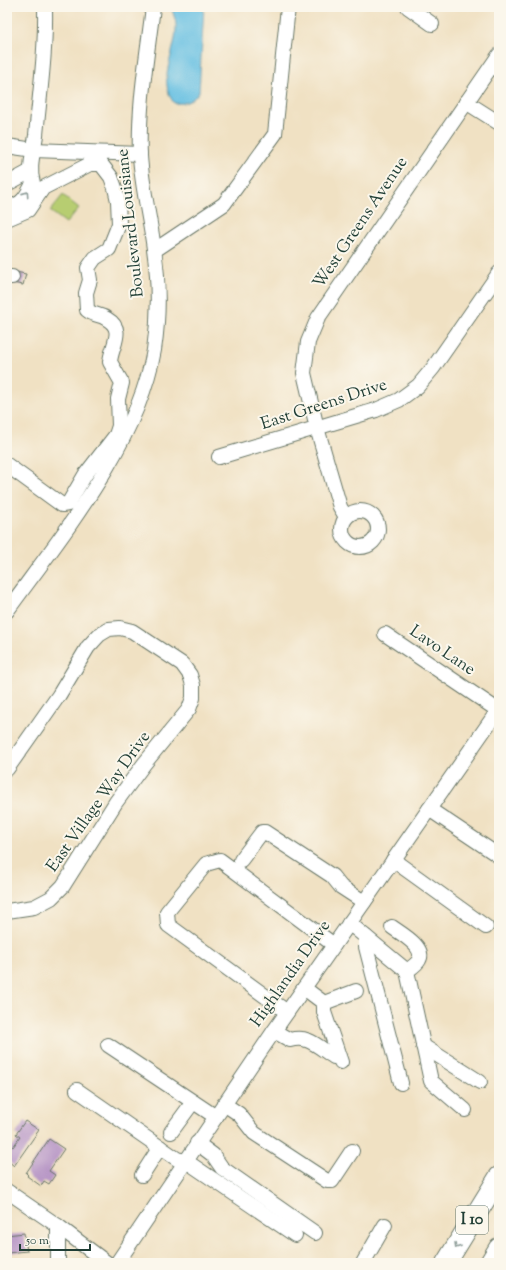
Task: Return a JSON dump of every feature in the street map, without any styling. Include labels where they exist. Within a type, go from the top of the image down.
[{"type":"highway","name":"I 10","points":[[446,1263],[499,1177]]},
{"type":"highway","name":"I 10","points":[[490,1263],[499,1248]]},
{"type":"street","points":[[7,206],[18,204],[27,195],[32,183],[29,172],[34,150],[46,39],[45,7]]},
{"type":"street","name":"Boulevard Louisiane","points":[[7,609],[70,524],[117,452],[139,402],[154,350],[158,298],[155,250],[142,178],[140,154],[141,96],[153,7]]},
{"type":"street","points":[[155,250],[224,204],[275,134],[288,7]]},
{"type":"street","points":[[408,7],[432,24]]},
{"type":"street","name":"West Greens Avenue","points":[[346,517],[340,507],[317,428],[304,373],[308,342],[318,318],[499,55]]},
{"type":"street","points":[[466,102],[499,123]]},
{"type":"street","points":[[7,146],[34,150],[140,154]]},
{"type":"street","points":[[7,219],[28,210],[43,188],[68,177],[83,167],[96,163],[101,164],[111,177],[118,201],[120,224],[109,249],[95,258],[88,268],[90,280],[86,301],[87,310],[93,315],[102,316],[110,321],[117,330],[116,342],[110,362],[122,383],[118,399],[119,426],[116,435],[85,475],[68,504],[62,505],[7,465]]},
{"type":"street","points":[[7,184],[29,172]]},
{"type":"street","name":"East Greens Drive","points":[[219,457],[376,410],[399,400],[418,386],[433,368],[499,273]]},
{"type":"street","name":"East Village Way Drive","points":[[7,769],[59,695],[88,647],[99,635],[109,629],[120,628],[132,631],[182,664],[190,675],[193,685],[193,698],[188,709],[116,802],[64,886],[51,898],[34,907],[7,911]]},
{"type":"street","name":"Lavo Lane","points":[[385,634],[499,710]]},
{"type":"street","name":"Highlandia Drive","points":[[109,1263],[198,1144],[287,1012],[499,710]]},
{"type":"street","points":[[429,809],[499,856]]},
{"type":"street","points":[[241,860],[262,832],[265,832],[332,876],[341,887],[364,902]]},
{"type":"street","points":[[287,1012],[168,925],[167,912],[206,864],[220,860],[334,945]]},
{"type":"street","points":[[393,860],[486,927]]},
{"type":"street","points":[[349,923],[407,971],[431,1082],[465,1110]]},
{"type":"street","points":[[392,927],[416,944],[420,953],[419,960],[407,971]]},
{"type":"street","points":[[366,937],[366,947],[401,1083]]},
{"type":"street","points":[[304,988],[324,1003]]},
{"type":"street","points":[[324,1003],[356,991]]},
{"type":"street","points":[[274,1031],[290,1040],[300,1038],[309,1040],[338,1060],[324,1012],[324,1003]]},
{"type":"street","points":[[108,1045],[216,1117]]},
{"type":"street","points":[[423,1046],[480,1082]]},
{"type":"street","points":[[77,1090],[177,1159],[186,1161],[295,1236]]},
{"type":"street","points":[[172,1132],[193,1102]]},
{"type":"street","points":[[224,1104],[239,1114],[254,1133],[327,1181],[332,1181],[352,1150]]},
{"type":"street","points":[[198,1144],[213,1155],[222,1168],[314,1233]]},
{"type":"street","points":[[142,1175],[160,1147]]},
{"type":"street","points":[[7,1191],[109,1263]]},
{"type":"street","points":[[363,1263],[385,1225]]},
{"type":"street","points":[[58,1226],[58,1263]]},
{"type":"green space","points":[[63,195],[79,208],[66,223],[50,211]]},
{"type":"water","points":[[172,7],[204,7],[199,92],[188,102],[182,103],[174,103],[169,94],[167,84],[167,75],[174,45],[176,23]]},
{"type":"building","points":[[15,272],[26,274],[23,285],[12,283]]},
{"type":"building","points":[[25,1121],[39,1130],[14,1166],[7,1160],[7,1147],[9,1144],[13,1147],[20,1137],[16,1134]]},
{"type":"building","points":[[49,1139],[64,1149],[49,1171],[55,1175],[49,1184],[44,1181],[41,1186],[27,1176],[28,1175],[26,1173]]},
{"type":"building","points":[[24,1233],[27,1251],[7,1253],[7,1235]]}]
